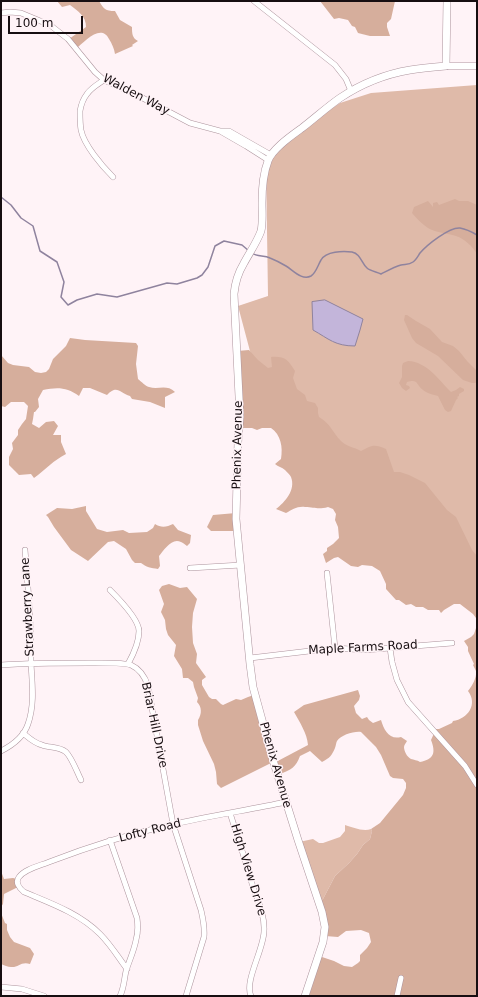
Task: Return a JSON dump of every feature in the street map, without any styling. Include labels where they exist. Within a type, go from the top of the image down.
[{"type":"main road","points":[[446,66],[447,1]]},
{"type":"main road","name":"Phenix Avenue","points":[[305,996],[323,942],[325,927],[322,912],[273,760],[253,687],[236,519],[240,417],[234,286],[238,274],[251,251],[261,228],[264,176],[270,158],[285,140],[340,98],[365,84],[388,74],[446,66]]},
{"type":"street","points":[[254,1],[335,64],[346,79],[351,91]]},
{"type":"street","name":"Walden Way","points":[[1,13],[21,13],[50,25],[68,39],[95,72],[104,80],[137,95],[190,123],[220,131],[270,158]]},
{"type":"street","points":[[446,66],[477,66]]},
{"type":"street","points":[[104,80],[88,92],[83,100],[80,117],[81,129],[90,149],[113,177]]},
{"type":"street","name":"Strawberry Lane","points":[[23,733],[28,723],[33,693],[25,550]]},
{"type":"street","points":[[190,568],[241,565]]},
{"type":"street","points":[[327,573],[335,648]]},
{"type":"street","points":[[1,665],[31,663],[128,664],[138,641],[140,630],[130,614],[110,590]]},
{"type":"street","name":"Maple Farms Road","points":[[250,658],[335,648],[365,650],[452,643]]},
{"type":"street","points":[[390,648],[392,662],[398,680],[411,707],[465,766],[477,785]]},
{"type":"street","name":"Briar Hill Drive","points":[[128,664],[141,671],[148,686],[173,824],[201,910],[205,929],[204,937],[186,996]]},
{"type":"street","points":[[1,751],[11,745],[23,733],[33,741],[65,751],[81,780]]},
{"type":"street","name":"Lofty Road","points":[[127,969],[118,954],[94,928],[60,907],[24,892],[20,889],[17,883],[19,877],[28,870],[110,840],[173,824],[286,802]]},
{"type":"street","name":"High View Drive","points":[[230,813],[264,923],[263,942],[250,983],[249,991],[251,996]]},
{"type":"street","points":[[110,840],[137,918],[138,928],[137,940],[120,996]]},
{"type":"street","points":[[397,996],[401,978]]},
{"type":"street","points":[[1,987],[22,989],[44,996]]},
{"type":"shaded area","points":[[57,1],[99,1],[105,9],[115,11],[120,20],[132,27],[133,37],[138,41],[132,45],[133,46],[115,54],[112,44],[106,35],[97,33],[92,35],[76,49],[69,39],[86,27],[85,20],[76,9],[70,5],[62,7]]},
{"type":"shaded area","points":[[320,1],[395,1],[391,19],[387,23],[390,36],[370,36],[358,33],[355,27],[352,26],[348,20],[339,18],[334,19]]},
{"type":"shaded area","points":[[477,85],[477,570],[331,444],[259,385],[238,306],[268,296],[266,165],[288,142],[313,121],[340,103],[371,93]]},
{"type":"shaded area","points":[[455,199],[459,201],[468,201],[477,205],[477,254],[471,246],[462,239],[428,228],[412,213],[414,207],[428,201],[433,207],[433,203],[437,202],[439,205]]},
{"type":"shaded area","points":[[325,300],[363,319],[355,346],[342,345],[313,330],[312,302]]},
{"type":"shaded area","points":[[405,315],[430,329],[442,342],[453,346],[459,351],[477,371],[477,382],[472,383],[463,380],[438,356],[416,343],[412,338],[404,320]]},
{"type":"shaded area","points":[[70,338],[136,343],[138,346],[136,364],[138,379],[145,385],[152,388],[169,388],[175,392],[165,397],[165,408],[150,402],[132,399],[130,396],[118,390],[113,390],[107,395],[90,388],[83,388],[79,396],[62,388],[43,390],[38,399],[39,407],[34,412],[32,424],[39,428],[46,422],[54,421],[58,426],[53,435],[61,435],[61,442],[66,454],[34,478],[31,474],[19,475],[9,465],[9,457],[13,449],[12,443],[18,435],[18,430],[26,419],[28,406],[24,402],[11,402],[5,407],[1,406],[1,355],[8,363],[13,365],[29,367],[35,372],[46,372],[49,369],[53,359],[66,346]]},
{"type":"shaded area","points":[[249,350],[268,368],[272,367],[271,357],[280,357],[286,360],[295,371],[293,378],[297,389],[305,395],[307,401],[315,403],[318,408],[319,417],[329,425],[341,441],[346,445],[361,451],[368,447],[374,446],[379,446],[386,449],[394,472],[409,475],[425,483],[447,510],[456,517],[472,550],[477,556],[477,625],[476,618],[473,614],[460,604],[454,604],[441,613],[439,610],[428,610],[411,604],[406,605],[399,600],[396,600],[386,589],[386,584],[380,571],[372,566],[351,566],[338,557],[326,563],[323,554],[327,551],[327,548],[339,538],[338,527],[335,520],[336,514],[333,509],[328,507],[300,507],[286,513],[276,509],[289,495],[292,486],[290,475],[284,469],[275,464],[281,459],[282,450],[279,438],[271,428],[262,428],[257,430],[252,428],[241,428],[237,351]]},
{"type":"shaded area","points":[[408,361],[421,364],[427,368],[451,392],[460,387],[464,389],[464,391],[457,397],[458,398],[451,411],[448,412],[445,410],[438,396],[424,391],[413,381],[407,382],[406,385],[410,388],[406,391],[402,388],[399,383],[402,377],[402,366],[403,363]]},
{"type":"shaded area","points":[[86,506],[86,511],[97,529],[107,532],[123,530],[129,533],[147,532],[153,528],[155,524],[164,527],[173,524],[178,530],[191,535],[190,543],[187,546],[182,542],[174,541],[168,545],[159,556],[160,566],[158,569],[141,563],[135,563],[126,549],[114,541],[108,542],[88,561],[71,550],[46,515],[57,508],[72,509]]},
{"type":"shaded area","points":[[236,513],[237,531],[211,531],[207,527],[213,515]]},
{"type":"shaded area","points":[[169,584],[180,588],[187,587],[197,599],[193,613],[193,643],[197,654],[196,663],[206,677],[202,680],[202,685],[209,697],[216,699],[223,705],[236,699],[241,700],[254,695],[273,762],[221,788],[217,784],[214,764],[203,741],[198,725],[201,711],[197,702],[198,698],[193,682],[188,678],[183,678],[182,669],[174,656],[176,645],[168,635],[165,620],[161,612],[164,604],[159,590],[162,586]]},
{"type":"shaded area","points":[[477,625],[477,996],[305,996],[319,956],[344,966],[352,967],[360,961],[360,955],[371,942],[369,933],[361,930],[346,931],[338,937],[325,936],[318,901],[323,899],[335,876],[349,863],[363,845],[370,839],[371,829],[380,823],[403,795],[406,788],[406,783],[403,779],[393,778],[390,776],[376,747],[361,732],[355,732],[341,737],[337,741],[332,754],[322,762],[310,751],[300,756],[293,768],[280,774],[274,763],[308,745],[305,732],[294,712],[304,705],[358,690],[360,696],[359,700],[354,706],[356,713],[362,719],[367,717],[373,723],[381,720],[385,731],[390,736],[397,738],[401,737],[407,741],[404,749],[406,754],[411,759],[420,762],[425,761],[433,755],[431,740],[436,729],[439,729],[463,717],[472,706],[471,696],[468,691],[475,679],[476,671],[468,651],[468,647],[464,641],[474,634]]},
{"type":"shaded area","points":[[345,825],[361,830],[371,829],[370,839],[363,845],[349,863],[335,876],[323,899],[318,901],[299,842],[313,839],[319,843],[323,843],[340,837],[345,831]]},
{"type":"shaded area","points":[[1,871],[4,879],[17,879],[18,887],[4,894],[3,904],[1,907]]},
{"type":"shaded area","points":[[1,913],[5,923],[7,924],[7,930],[10,937],[14,942],[30,948],[34,954],[30,964],[24,963],[9,967],[1,964]]},
{"type":"waterway","points":[[1,197],[11,205],[21,218],[33,226],[40,251],[57,262],[64,282],[61,297],[68,305],[77,300],[97,294],[117,297],[167,283],[177,284],[197,278],[202,275],[208,267],[215,246],[224,241],[242,245],[249,251]]},
{"type":"waterway","points":[[252,253],[272,259],[301,276],[308,277],[314,273],[323,257],[331,253],[352,252],[359,257],[368,269],[381,274],[398,266],[412,263],[420,253],[438,237],[450,230],[460,228],[477,235]]}]
